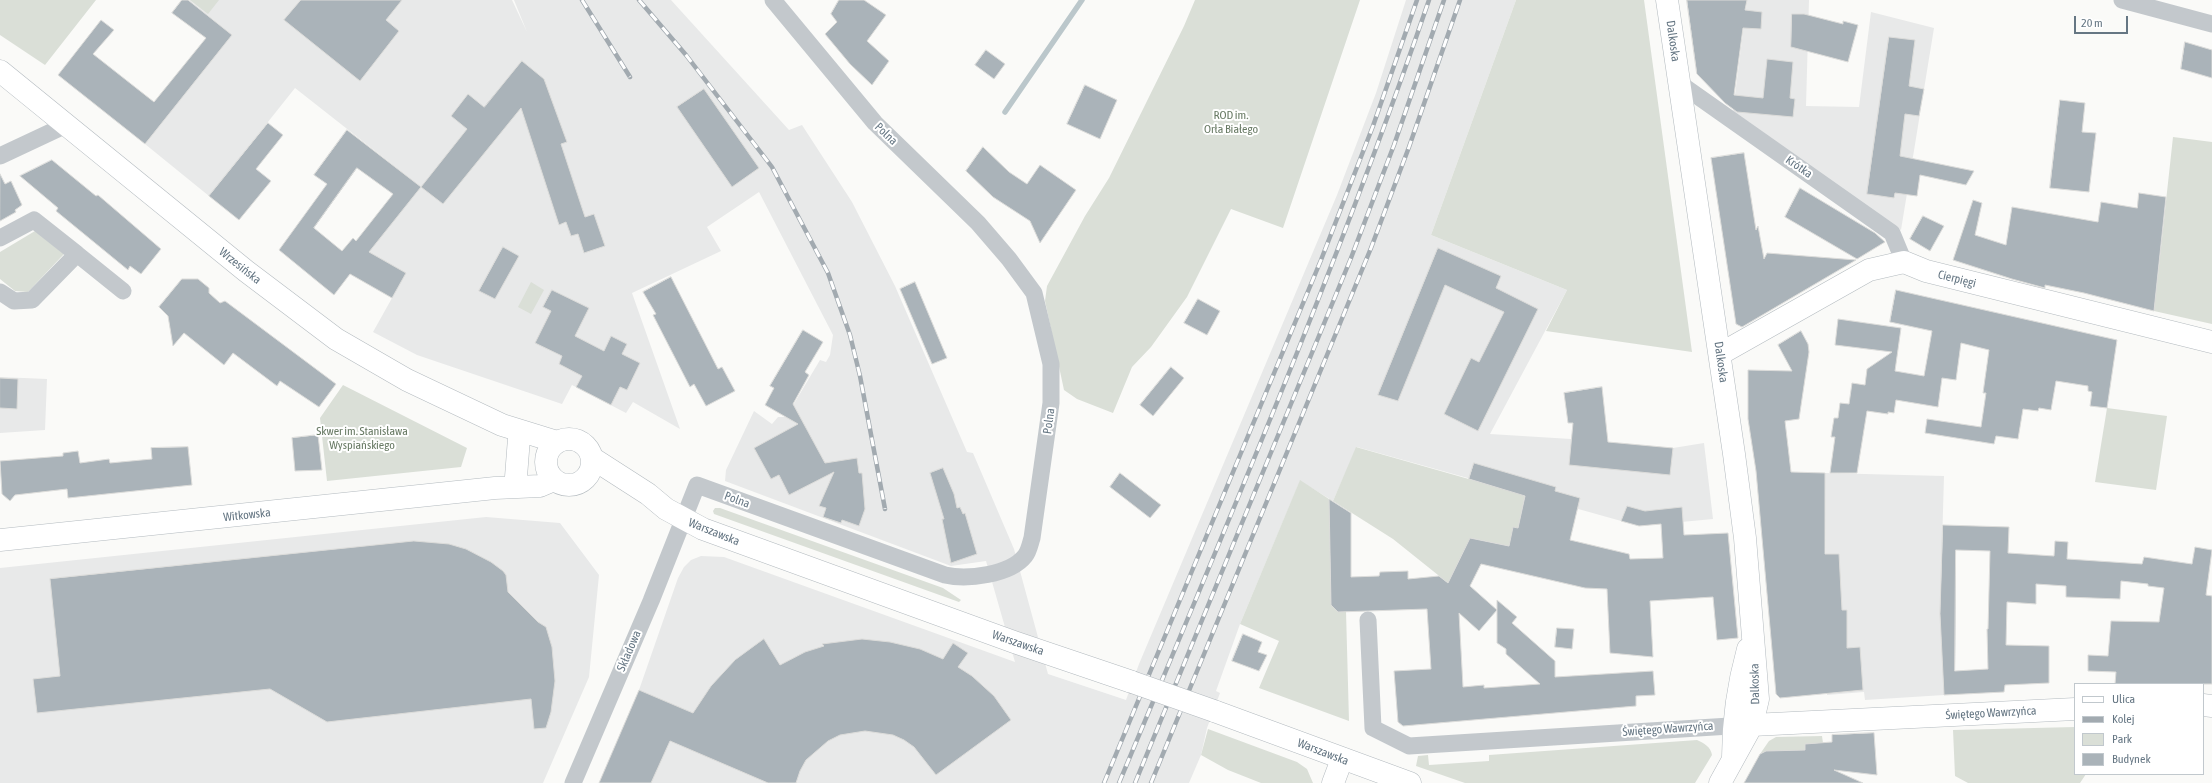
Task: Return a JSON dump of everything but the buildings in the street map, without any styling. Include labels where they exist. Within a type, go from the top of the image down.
[{"type":"street","name":"Polna","points":[[682,519],[697,485],[958,578],[971,578],[1011,566],[1024,557],[1032,538],[1051,403],[1051,364],[1034,293],[1010,259],[978,223],[875,123],[774,0]]},
{"type":"street","name":"Dalkoska","points":[[1667,0],[1720,354],[1745,538],[1753,631],[1736,698],[1742,725],[1733,759],[1720,783]]},
{"type":"street","points":[[2122,0],[2212,24]]},
{"type":"street","name":"Wrzesińska","points":[[0,71],[281,299],[336,339],[407,380],[552,451]]},
{"type":"street","name":"Krótka","points":[[1679,83],[1892,233],[1904,262]]},
{"type":"street","points":[[0,156],[66,125]]},
{"type":"street","points":[[0,238],[34,220],[123,291]]},
{"type":"street","points":[[0,292],[14,301],[32,300],[77,254]]},
{"type":"street","points":[[1720,354],[1869,270],[1904,262]]},
{"type":"street","name":"Cierpięgi","points":[[1904,262],[1926,271],[2212,342]]},
{"type":"street","points":[[511,431],[516,477]]},
{"type":"street","points":[[566,439],[582,443],[590,453],[588,468],[576,484],[564,485],[554,480],[546,467],[552,451],[566,439]]},
{"type":"street","name":"Witkowska","points":[[494,488],[516,477],[552,451]]},
{"type":"street","name":"Warszawska","points":[[588,468],[634,486],[682,519],[703,529],[1014,642],[1214,710],[1342,760],[1410,783]]},
{"type":"street","name":"Witkowska","points":[[0,540],[494,488],[540,486],[554,480]]},
{"type":"street","name":"Składowa","points":[[573,783],[651,601],[682,519]]},
{"type":"street","name":"Świętego Wawrzyńca","points":[[1368,620],[1373,728],[1409,746],[1742,725],[2074,709]]},
{"type":"street","points":[[1333,783],[1342,760]]},
{"type":"shaded area","points":[[189,0],[512,0],[527,32],[514,0],[671,0],[789,130],[802,125],[852,202],[895,286],[967,452],[973,453],[1014,549],[1048,674],[1126,700],[1139,664],[1337,195],[1376,93],[1406,0],[1516,0],[1431,235],[1567,290],[1490,434],[1673,448],[1704,443],[1713,519],[1639,526],[1357,447],[1333,501],[1300,481],[1240,624],[1216,691],[1220,693],[1207,728],[1201,755],[1189,783],[599,783],[639,690],[678,578],[684,567],[691,560],[701,556],[724,557],[1015,662],[986,561],[951,566],[725,481],[726,470],[754,411],[772,424],[778,417],[786,417],[820,360],[826,362],[830,355],[833,335],[759,192],[707,227],[721,251],[632,293],[680,429],[633,402],[626,413],[572,385],[562,404],[417,355],[373,332],[392,298],[350,274],[421,187],[295,88],[209,196],[145,144],[232,35]]},
{"type":"shaded area","points":[[1747,0],[1809,0],[1806,106],[1859,107],[1871,12],[1934,28],[1901,230],[1733,111]]},
{"type":"shaded area","points":[[0,377],[47,379],[45,430],[0,433]]},
{"type":"shaded area","points":[[1825,473],[1944,476],[1940,614],[1944,695],[1865,700],[1864,692],[1827,695]]},
{"type":"shaded area","points":[[486,517],[560,523],[599,575],[589,677],[543,783],[0,783],[0,568]]},
{"type":"green space","points":[[0,0],[96,0],[45,65],[0,35]]},
{"type":"green space","points":[[190,0],[219,0],[208,14]]},
{"type":"green space","name":"ROD im. Orła Białego","points":[[1195,0],[1360,0],[1283,228],[1231,209],[1187,297],[1151,347],[1132,367],[1113,413],[1077,399],[1064,390],[1045,301],[1047,286],[1085,216],[1109,178],[1184,26]]},
{"type":"green space","points":[[1516,0],[1644,0],[1692,352],[1546,331],[1567,290],[1431,235]]},
{"type":"green space","points":[[2173,137],[2212,142],[2212,324],[2154,311]]},
{"type":"green space","points":[[35,231],[64,254],[28,292],[15,291],[0,279],[0,252]]},
{"type":"green space","points":[[531,282],[544,290],[531,314],[518,307]]},
{"type":"green space","name":"Skwer im. Stanisława Wyspiańskiego","points":[[343,385],[467,448],[461,467],[327,481],[320,418]]},
{"type":"green space","points":[[2107,408],[2167,416],[2156,490],[2095,482]]},
{"type":"green space","points":[[1356,447],[1525,495],[1518,528],[1509,546],[1471,538],[1448,583],[1393,539],[1333,501]]},
{"type":"green space","points":[[1300,480],[1329,499],[1331,605],[1346,611],[1349,721],[1259,688],[1279,641],[1240,624]]},
{"type":"green space","points":[[715,508],[720,508],[943,588],[961,600],[959,602],[714,514],[713,511]]},
{"type":"green space","points":[[2074,727],[2074,775],[2085,775],[2080,783],[1968,783],[1955,776],[1953,730]]},
{"type":"green space","points":[[1208,729],[1297,762],[1307,769],[1313,783],[1261,783],[1228,770],[1201,755]]},
{"type":"green space","points":[[1822,736],[1823,743],[1805,744],[1805,750],[1766,751],[1760,754],[1769,741],[1776,737]]},
{"type":"green space","points":[[1697,740],[1709,748],[1712,755],[1695,783],[1465,783],[1416,766],[1418,756],[1428,755],[1429,765],[1489,761],[1489,755]]},
{"type":"waterway","points":[[1005,112],[1082,0]]},
{"type":"railway","points":[[582,0],[630,77]]},
{"type":"railway","points":[[639,0],[686,55],[772,167],[828,273],[850,335],[860,376],[885,509]]},
{"type":"railway","points":[[1104,783],[1321,260],[1373,126],[1417,0]]},
{"type":"railway","points":[[1119,783],[1241,492],[1319,296],[1394,99],[1429,0]]},
{"type":"railway","points":[[1135,783],[1351,258],[1394,145],[1444,0]]},
{"type":"railway","points":[[1151,783],[1371,248],[1409,147],[1460,0]]}]
